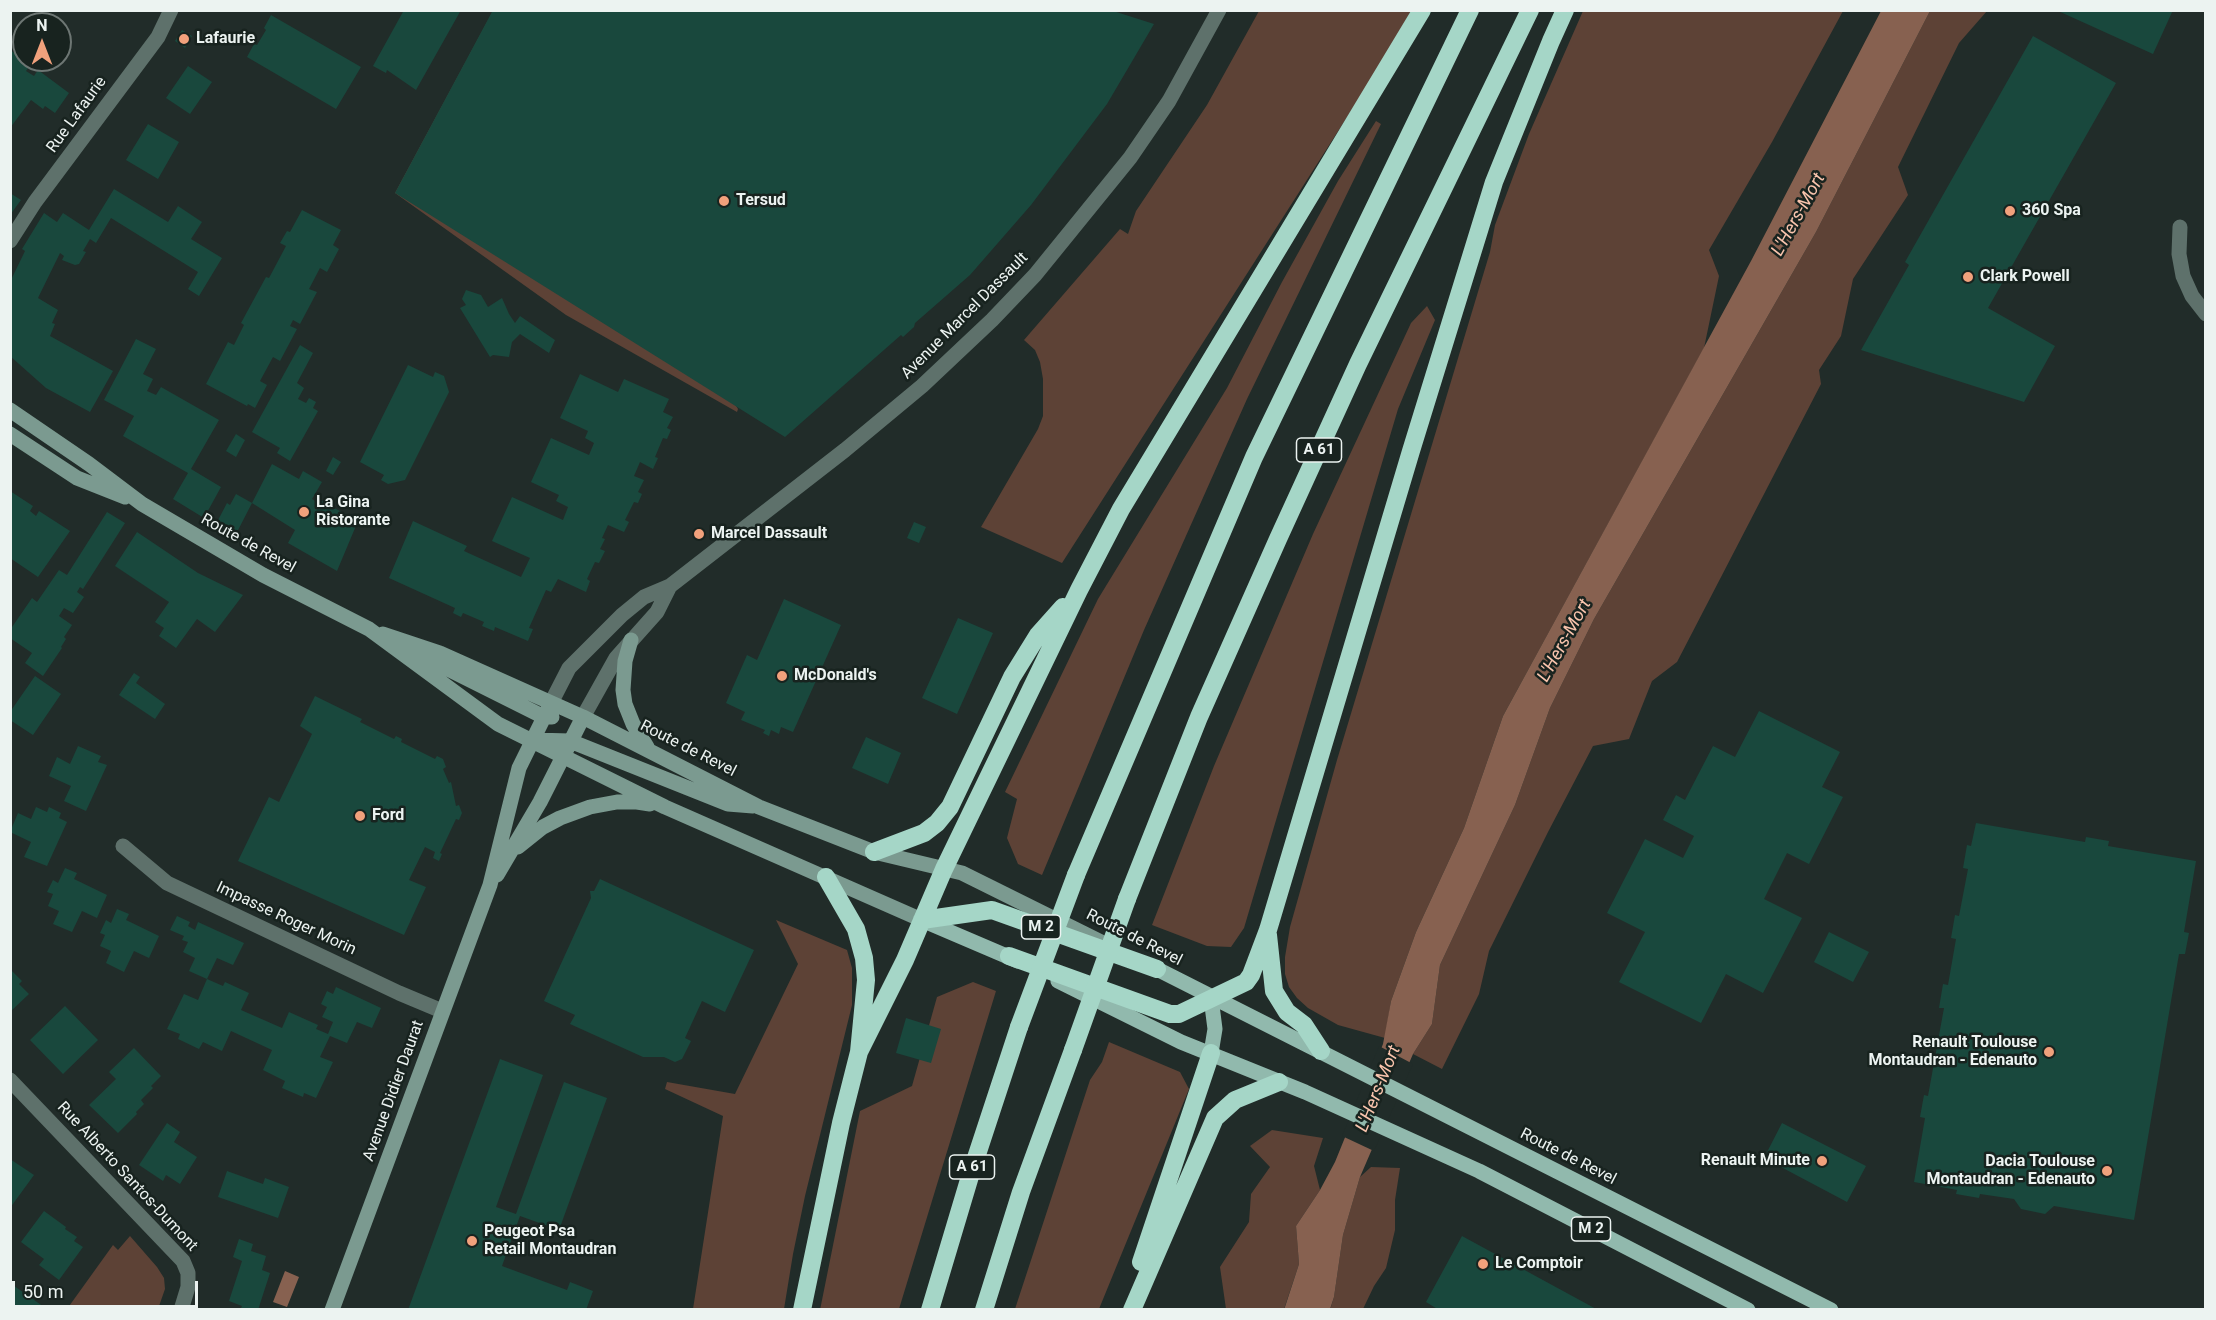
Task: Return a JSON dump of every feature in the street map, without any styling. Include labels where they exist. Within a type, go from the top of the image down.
[{"type":"highway","points":[[859,1052],[905,960],[944,869],[1078,590],[1121,508],[1422,10]]},
{"type":"highway","name":"A 61","points":[[930,1310],[970,1173],[1019,1027],[1076,875],[1254,457],[1470,10]]},
{"type":"highway","name":"A 61","points":[[984,1310],[1021,1192],[1072,1050],[1127,899],[1199,717],[1358,364],[1530,10]]},
{"type":"highway","points":[[1211,998],[1246,982],[1251,975],[1268,930],[1494,182],[1565,10]]},
{"type":"highway","points":[[874,852],[924,832],[937,823],[950,807],[1012,676],[1038,635],[1078,590]]},
{"type":"highway","points":[[802,1310],[841,1123],[859,1052],[866,980],[864,958],[856,929],[826,877]]},
{"type":"highway","name":"M 2","points":[[922,920],[992,910],[1156,969]]},
{"type":"highway","points":[[1268,930],[1274,991],[1287,1012],[1304,1025],[1321,1051]]},
{"type":"highway","name":"M 2","points":[[1009,956],[1170,1014],[1179,1014],[1211,998]]},
{"type":"highway","points":[[1127,1310],[1168,1176],[1211,1053]]},
{"type":"highway","points":[[1132,1310],[1215,1118],[1235,1100],[1279,1082]]},
{"type":"main road","name":"Route de Revel","points":[[10,410],[89,464],[142,504],[263,575],[369,629],[440,653],[583,717],[759,807],[874,852],[962,873],[1321,1051],[1831,1310]]},
{"type":"main road","name":"Route de Revel","points":[[10,434],[77,478],[142,504]]},
{"type":"main road","name":"Route de Revel","points":[[369,629],[486,716],[562,757],[665,807],[1009,956],[1181,1042],[1305,1092],[1434,1150],[1748,1310]]},
{"type":"main road","name":"M 2","points":[[369,629],[544,717],[583,717]]},
{"type":"main road","points":[[631,640],[623,680],[625,704],[633,724],[648,749]]},
{"type":"main road","name":"Avenue Marcel Dassault","points":[[531,740],[551,703]]},
{"type":"main road","name":"Avenue Marcel Dassault","points":[[562,757],[583,717]]},
{"type":"main road","name":"M 2","points":[[531,740],[570,741],[728,804],[759,807]]},
{"type":"main road","name":"Avenue Didier Daurat","points":[[332,1310],[490,885],[519,768],[531,740]]},
{"type":"main road","name":"Avenue Didier Daurat","points":[[490,885],[510,854],[562,757]]},
{"type":"main road","name":"Avenue Didier Daurat","points":[[510,854],[543,827],[560,818],[600,805],[637,802],[665,807]]},
{"type":"main road","points":[[1211,998],[1215,1029],[1211,1053]]},
{"type":"street","name":"Rue Lafaurie","points":[[10,241],[35,202],[158,37],[171,10]]},
{"type":"street","name":"Avenue Marcel Dassault","points":[[551,703],[569,668],[586,649],[644,597],[669,586],[845,450],[922,386],[992,320],[1035,275],[1130,158],[1168,101],[1219,10]]},
{"type":"street","points":[[2180,228],[2179,254],[2183,276],[2192,296],[2205,314]]},
{"type":"street","name":"Avenue Marcel Dassault","points":[[583,717],[616,658],[657,612],[669,586]]},
{"type":"street","name":"Impasse Roger Morin","points":[[123,846],[166,883],[442,1011]]},
{"type":"street","name":"Rue Alberto Santos-Dumont","points":[[10,1080],[183,1261],[188,1273],[188,1287],[181,1310]]},
{"type":"shaded area","points":[[493,11],[738,409],[737,412],[566,315],[395,193]]},
{"type":"shaded area","points":[[1259,11],[1411,11],[1381,64],[1062,563],[981,527],[1038,429],[1043,416],[1043,379],[1040,362],[1035,350],[1024,340],[1120,229],[1128,234],[1136,211],[1207,105]]},
{"type":"shaded area","points":[[1583,11],[1843,11],[1772,142],[1709,250],[1719,276],[1704,348],[1503,716],[1464,828],[1416,932],[1391,1001],[1385,1038],[1338,1025],[1308,1008],[1297,998],[1289,987],[1285,974],[1290,927],[1337,760],[1490,252],[1495,225],[1529,134]]},
{"type":"shaded area","points":[[1930,11],[1987,11],[1959,43],[1898,167],[1908,195],[1853,279],[1841,336],[1819,370],[1821,384],[1677,662],[1652,681],[1629,739],[1593,746],[1489,951],[1479,994],[1442,1069],[1413,1054],[1432,1024],[1440,965],[1515,805],[1550,708],[1594,619],[1816,232]]},
{"type":"shaded area","points":[[1376,121],[1381,124],[1247,399],[1144,630],[1042,875],[1018,864],[1007,838],[1017,799],[1005,792],[1098,599],[1227,388],[1338,181]]},
{"type":"shaded area","points":[[1427,306],[1435,320],[1398,409],[1244,928],[1231,947],[1207,946],[1152,925],[1214,766],[1313,534],[1411,323]]},
{"type":"shaded area","points":[[776,920],[847,950],[852,968],[852,1005],[805,1196],[784,1309],[693,1309],[723,1116],[665,1089],[667,1082],[735,1094],[798,964]]},
{"type":"shaded area","points":[[973,982],[996,991],[899,1309],[820,1310],[860,1111],[912,1086],[937,997]]},
{"type":"shaded area","points":[[1109,1042],[1180,1072],[1189,1089],[1099,1309],[1015,1309],[1090,1080],[1102,1062]]},
{"type":"shaded area","points":[[1272,1130],[1323,1138],[1314,1166],[1320,1190],[1296,1226],[1299,1264],[1284,1309],[1226,1309],[1220,1267],[1249,1222],[1251,1194],[1270,1167],[1250,1146]]},
{"type":"shaded area","points":[[1371,1167],[1400,1168],[1395,1200],[1395,1230],[1386,1268],[1363,1309],[1330,1310],[1343,1235],[1360,1177]]},
{"type":"shaded area","points":[[130,1236],[164,1278],[165,1289],[158,1309],[67,1309],[113,1245],[118,1250]]},
{"type":"water","name":"L'Hers-Mort","points":[[1881,11],[1930,11],[1816,232],[1594,619],[1550,708],[1515,805],[1440,965],[1432,1024],[1413,1054],[1360,1177],[1343,1235],[1334,1297],[1330,1309],[1284,1310],[1299,1264],[1296,1226],[1335,1162],[1383,1044],[1391,1001],[1416,932],[1464,828],[1503,716],[1751,261]]},
{"type":"water","points":[[285,1271],[299,1277],[287,1307],[273,1302]]},
{"type":"pier","points":[[1379,1046],[1413,1064],[1374,1151],[1342,1136]]},
{"type":"building","points":[[404,10],[461,10],[416,90],[387,70],[386,73],[373,66]]},
{"type":"building","points":[[493,10],[1110,10],[1154,24],[1107,104],[1031,205],[970,275],[915,323],[914,327],[903,337],[901,335],[785,437],[395,193]]},
{"type":"building","points":[[2056,10],[2173,10],[2153,54]]},
{"type":"building","points":[[271,15],[361,67],[336,109],[247,57],[266,30],[264,28]]},
{"type":"building","name":"Lafaurie","points":[[182,30],[192,36],[185,48],[175,41]]},
{"type":"building","points":[[2033,36],[2116,83],[1988,308],[2055,346],[2024,402],[1861,350],[1909,265],[1905,262]]},
{"type":"building","points":[[10,50],[12,51],[12,72],[28,72],[34,76],[37,72],[41,72],[69,93],[55,113],[45,106],[43,109],[31,100],[10,128]]},
{"type":"building","points":[[188,66],[212,82],[190,114],[166,98]]},
{"type":"building","points":[[148,124],[179,142],[158,179],[126,160]]},
{"type":"building","points":[[114,189],[168,222],[178,206],[202,222],[191,239],[222,258],[199,296],[188,289],[198,272],[111,218],[96,243],[90,239],[79,264],[75,265],[62,260],[64,256],[60,253],[38,298],[58,310],[52,323],[55,324],[50,336],[113,371],[90,412],[46,388],[10,356],[10,282],[25,251],[22,249],[44,213],[57,222],[63,213],[89,230]]},
{"type":"building","points":[[10,193],[21,200],[10,215]]},
{"type":"building","points":[[302,210],[341,230],[333,245],[339,249],[327,272],[320,268],[309,289],[317,292],[300,324],[293,320],[290,326],[297,329],[280,361],[273,357],[260,381],[267,385],[255,408],[248,404],[247,406],[206,384],[228,342],[234,345],[244,325],[241,323],[286,246],[280,243],[287,231],[290,232]]},
{"type":"building","points":[[466,290],[481,295],[488,307],[502,298],[515,323],[520,316],[555,340],[549,353],[520,334],[512,342],[509,357],[493,355],[490,357],[460,308],[466,305],[462,299]]},
{"type":"building","points":[[136,339],[156,349],[143,374],[153,379],[147,391],[156,395],[161,387],[219,420],[191,469],[221,487],[204,518],[173,499],[188,473],[123,436],[134,416],[104,400]]},
{"type":"building","points":[[300,345],[313,353],[297,383],[304,388],[298,399],[306,403],[309,398],[316,402],[313,408],[318,411],[290,461],[277,453],[280,448],[252,432]]},
{"type":"building","points":[[408,365],[433,377],[435,372],[444,376],[449,392],[405,480],[388,484],[381,480],[384,475],[360,462]]},
{"type":"building","points":[[580,374],[618,392],[624,379],[669,399],[663,412],[673,417],[667,428],[671,430],[667,439],[663,438],[653,469],[640,462],[634,476],[644,480],[638,492],[642,494],[638,503],[634,502],[625,520],[629,522],[624,532],[608,525],[600,549],[605,551],[599,563],[595,562],[587,579],[590,581],[586,592],[558,579],[551,592],[546,590],[529,628],[533,629],[528,641],[495,627],[494,631],[482,626],[484,622],[463,613],[461,617],[453,613],[455,608],[389,578],[413,521],[467,546],[464,551],[521,577],[530,558],[492,541],[512,497],[563,520],[568,507],[556,501],[559,495],[531,482],[551,438],[589,455],[594,443],[585,438],[588,431],[560,418]]},
{"type":"building","points":[[236,434],[245,440],[236,457],[226,451]]},
{"type":"building","points":[[333,457],[341,462],[333,475],[326,471]]},
{"type":"building","name":"La Gina Ristorante","points":[[272,464],[299,479],[303,471],[322,482],[312,499],[317,502],[318,499],[358,521],[337,571],[288,543],[295,530],[252,503]]},
{"type":"building","points":[[10,491],[33,506],[30,511],[36,516],[39,511],[70,531],[38,577],[10,558]]},
{"type":"building","points":[[236,494],[252,503],[235,536],[216,524],[227,503],[230,505]]},
{"type":"building","points":[[107,512],[125,523],[83,589],[80,587],[77,592],[84,597],[73,613],[64,608],[59,616],[72,625],[64,637],[66,639],[62,648],[43,676],[25,663],[32,653],[10,638],[10,630],[32,598],[37,602],[59,570],[67,575]]},
{"type":"building","points":[[914,522],[926,527],[919,543],[907,538]]},
{"type":"building","points":[[137,532],[198,573],[243,595],[215,632],[197,619],[176,648],[159,636],[164,628],[155,622],[169,602],[115,566]]},
{"type":"building","name":"McDonald's","points":[[784,599],[841,625],[793,732],[781,727],[779,734],[771,730],[769,736],[763,733],[765,730],[741,720],[745,712],[726,703],[747,655],[757,660]]},
{"type":"building","points":[[958,618],[993,633],[957,714],[922,698]]},
{"type":"building","points":[[134,673],[140,677],[136,683],[165,704],[155,719],[119,695]]},
{"type":"building","points":[[35,676],[61,694],[33,735],[10,720],[10,712]]},
{"type":"building","name":"Ford","points":[[315,696],[362,719],[360,722],[394,739],[396,736],[402,739],[401,742],[435,759],[437,756],[443,759],[446,767],[443,769],[449,783],[451,782],[456,806],[459,805],[462,813],[459,820],[456,819],[440,853],[442,854],[439,861],[433,858],[435,852],[425,847],[409,880],[426,887],[404,935],[238,861],[269,797],[279,802],[312,734],[300,726]]},
{"type":"building","points":[[1759,711],[1840,752],[1822,787],[1843,797],[1809,864],[1787,853],[1764,899],[1802,918],[1763,993],[1726,974],[1701,1023],[1619,982],[1645,932],[1607,913],[1645,839],[1683,858],[1694,836],[1663,820],[1676,795],[1685,800],[1713,746],[1735,757]]},
{"type":"building","points":[[866,737],[901,753],[888,784],[852,768]]},
{"type":"building","points":[[78,746],[101,756],[98,762],[107,765],[86,811],[64,801],[71,786],[49,776],[57,757],[70,764]]},
{"type":"building","points":[[36,807],[47,812],[49,807],[61,813],[59,818],[67,822],[47,866],[24,857],[31,842],[10,832],[18,813],[31,819]]},
{"type":"building","name":"Renault Toulouse Montaudran - Edenauto","points":[[1976,823],[2085,842],[2086,837],[2109,841],[2108,846],[2196,861],[2184,932],[2189,933],[2185,954],[2179,954],[2134,1220],[2054,1206],[2045,1214],[2021,1209],[2014,1199],[1980,1194],[1979,1198],[1956,1194],[1957,1190],[1914,1182],[1925,1118],[1920,1117],[1924,1095],[1928,1096],[1944,1008],[1939,1008],[1943,984],[1948,985],[1956,939],[1951,938],[1955,915],[1959,916],[1968,869],[1963,868],[1967,845],[1971,846]]},
{"type":"building","points":[[65,868],[77,873],[74,879],[107,895],[97,918],[82,911],[72,932],[53,924],[59,911],[48,906],[53,894],[47,892],[53,880],[58,883]]},
{"type":"building","points":[[600,879],[754,950],[725,1012],[702,1001],[685,1038],[691,1041],[682,1059],[675,1062],[664,1057],[643,1057],[570,1024],[575,1015],[544,1001],[591,898],[590,891],[594,891]]},
{"type":"building","points":[[117,909],[129,914],[126,920],[159,936],[149,958],[134,951],[124,972],[106,963],[111,951],[100,946],[105,935],[100,933],[106,920],[111,923]]},
{"type":"building","points":[[177,916],[190,922],[188,926],[195,930],[198,922],[244,943],[233,965],[217,958],[207,979],[189,971],[195,958],[183,952],[188,942],[182,940],[184,936],[170,930]]},
{"type":"building","points":[[1829,932],[1869,952],[1853,982],[1814,962]]},
{"type":"building","points":[[10,969],[22,981],[19,984],[29,994],[10,1012]]},
{"type":"building","points":[[207,979],[223,986],[225,982],[249,993],[241,1010],[282,1028],[289,1012],[318,1025],[316,1029],[328,1034],[333,1022],[322,1017],[327,1007],[321,1004],[327,991],[333,994],[336,987],[381,1008],[372,1028],[357,1022],[347,1043],[330,1036],[320,1057],[333,1062],[316,1098],[304,1093],[303,1097],[282,1088],[285,1081],[263,1070],[272,1050],[231,1031],[222,1051],[203,1042],[199,1049],[178,1039],[180,1034],[167,1029],[184,994],[198,1000]]},
{"type":"building","points":[[65,1006],[98,1040],[63,1074],[30,1040]]},
{"type":"building","points":[[906,1018],[941,1029],[931,1063],[896,1053]]},
{"type":"building","points":[[134,1048],[161,1076],[141,1100],[144,1104],[136,1112],[137,1114],[118,1133],[89,1105],[116,1079],[109,1072]]},
{"type":"building","points":[[500,1059],[543,1075],[496,1207],[516,1214],[564,1082],[607,1098],[559,1230],[520,1216],[502,1266],[567,1290],[570,1282],[593,1291],[586,1310],[408,1310]]},
{"type":"building","points":[[167,1123],[180,1132],[174,1142],[197,1157],[180,1184],[166,1175],[163,1181],[139,1165]]},
{"type":"building","points":[[1782,1123],[1866,1166],[1847,1202],[1764,1158]]},
{"type":"building","points":[[10,1159],[34,1175],[10,1208]]},
{"type":"building","points":[[227,1171],[263,1184],[265,1178],[289,1187],[278,1218],[218,1197]]},
{"type":"building","points":[[44,1211],[77,1237],[74,1241],[83,1247],[59,1280],[39,1265],[44,1259],[21,1242]]},
{"type":"building","points":[[1462,1236],[1598,1310],[1439,1310],[1426,1302]]},
{"type":"building","points":[[239,1239],[253,1244],[251,1251],[266,1256],[262,1270],[270,1273],[258,1310],[240,1310],[242,1306],[229,1301],[242,1261],[233,1257]]},
{"type":"building","points":[[10,1283],[44,1307],[42,1310],[10,1310]]},
{"type":"place","name":"Lafaurie","points":[[184,39]]},
{"type":"place","name":"Tersud","points":[[724,201]]},
{"type":"place","name":"360 Spa","points":[[2010,211]]},
{"type":"place","name":"Clark Powell","points":[[1968,277]]},
{"type":"place","name":"La Gina Ristorante","points":[[304,512]]},
{"type":"place","name":"Marcel Dassault","points":[[699,534]]},
{"type":"place","name":"McDonald's","points":[[782,676]]},
{"type":"place","name":"Ford","points":[[360,816]]},
{"type":"place","name":"Renault Toulouse Montaudran - Edenauto","points":[[2049,1052]]},
{"type":"place","name":"Renault Minute","points":[[1822,1161]]},
{"type":"place","name":"Dacia Toulouse Montaudran - Edenauto","points":[[2107,1171]]},
{"type":"place","name":"Peugeot Psa Retail Montaudran","points":[[472,1241]]},
{"type":"place","name":"Le Comptoir","points":[[1483,1264]]}]
